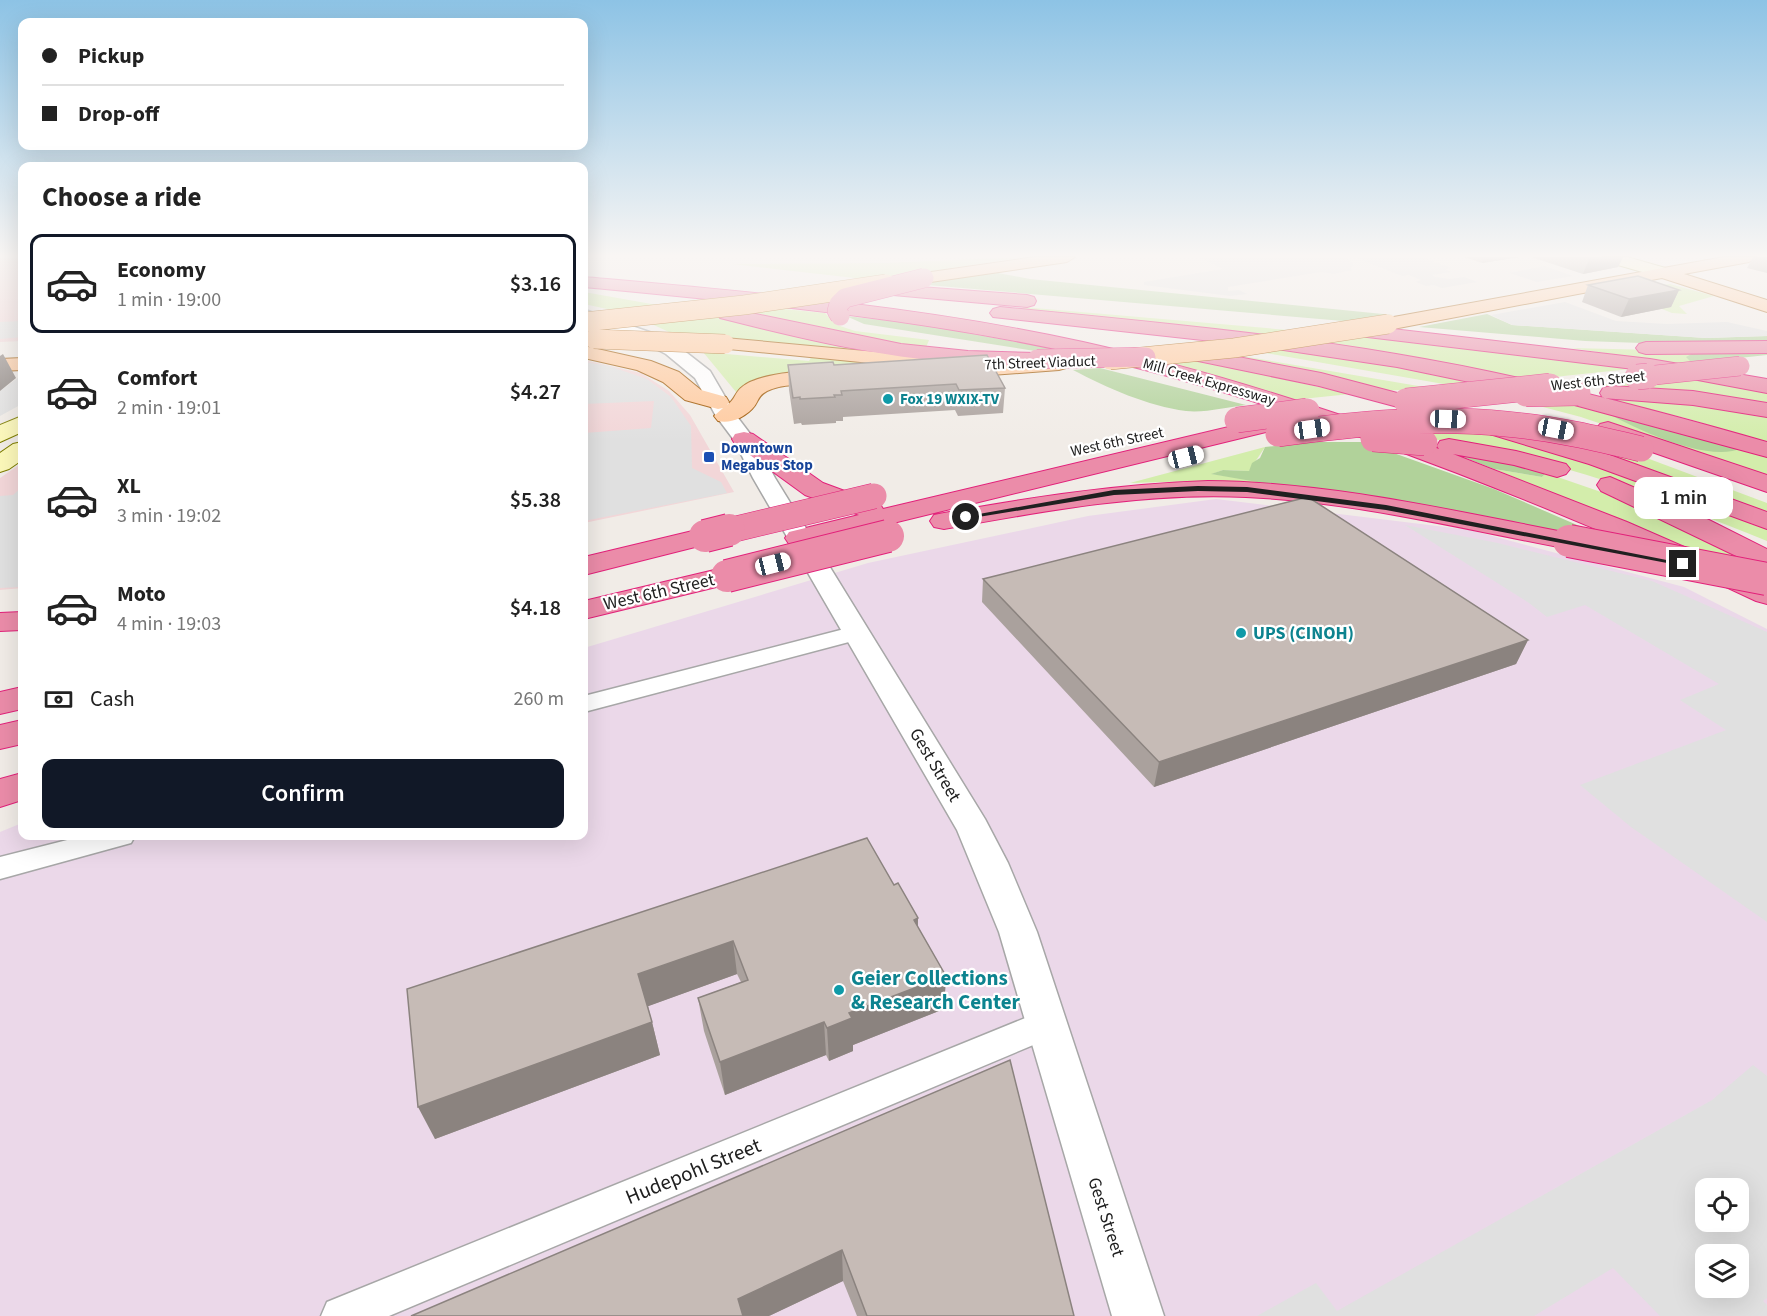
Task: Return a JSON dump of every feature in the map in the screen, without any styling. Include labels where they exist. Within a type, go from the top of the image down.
[{"type":"highway","points":[[739,318],[866,344],[937,354],[1036,359],[1146,357]]},
{"type":"highway","points":[[844,318],[873,328],[1147,375],[1323,417]]},
{"type":"highway","name":"Mill Creek Expressway","points":[[910,318],[1006,333],[1082,348],[1252,392],[1548,499],[1690,557],[1767,595]]},
{"type":"highway","points":[[970,318],[1265,355],[1437,385],[1593,424],[1767,484]]},
{"type":"highway","name":"Mill Creek Expressway","points":[[1063,318],[1344,352],[1467,375],[1611,407],[1767,450]]},
{"type":"highway","points":[[1224,318],[1243,320]]},
{"type":"highway","points":[[1278,323],[1629,348],[1767,347]]},
{"type":"highway","points":[[1033,326],[1250,364],[1390,397],[1598,459],[1767,521]]},
{"type":"highway","points":[[1313,326],[1650,365],[1767,386]]},
{"type":"highway","name":"West 6th Street","points":[[588,566],[874,496],[1125,440],[1267,430],[1367,404],[1767,363]]},
{"type":"highway","points":[[1437,398],[1578,393],[1665,395],[1761,409]]},
{"type":"highway","points":[[934,514],[1267,430],[1388,421],[1467,420],[1556,429],[1641,449],[1767,495]]},
{"type":"highway","points":[[799,538],[934,514],[1186,457],[1267,430],[1425,443],[1516,458],[1610,485],[1767,545]]},
{"type":"highway","points":[[744,439],[814,489],[860,508],[879,511],[934,514],[1114,493],[1198,488],[1247,489],[1342,500],[1767,579]]},
{"type":"highway","points":[[1610,485],[1767,560]]},
{"type":"highway","name":"West 6th Street","points":[[588,609],[888,536],[934,514]]},
{"type":"highway","points":[[588,620],[602,616],[625,601]]},
{"type":"highway","points":[[0,622],[18,621]]},
{"type":"highway","points":[[0,703],[18,699]]},
{"type":"highway","points":[[0,737],[18,733]]},
{"type":"highway","points":[[0,793],[18,788]]},
{"type":"main road","points":[[588,322],[618,318]]},
{"type":"main road","name":"7th Street Viaduct","points":[[588,339],[725,344],[968,366],[1059,364],[1146,357],[1300,339],[1418,318]]},
{"type":"main road","points":[[0,353],[18,352]]},
{"type":"main road","points":[[588,353],[628,360],[652,368],[671,377],[693,395],[722,409],[744,404],[749,392],[773,382],[986,371],[1059,364]]},
{"type":"main road","points":[[0,365],[18,364]]},
{"type":"main road","points":[[0,435],[18,425]]},
{"type":"main road","points":[[0,464],[18,452]]},
{"type":"street","name":"Gest Street","points":[[595,318],[627,328],[672,350],[703,375],[722,409],[744,439],[799,538],[973,828],[1018,932],[1045,1025],[1138,1316]]},
{"type":"street","points":[[588,703],[856,633]]},
{"type":"street","points":[[0,868],[106,840]]},
{"type":"street","name":"Hudepohl Street","points":[[341,1316],[1045,1025]]},
{"type":"shaded area","points":[[0,318],[18,318],[18,341],[0,342]]},
{"type":"shaded area","points":[[1498,318],[1609,318],[1616,321],[1667,324],[1727,322],[1767,331],[1767,336],[1706,338],[1512,325]]},
{"type":"shaded area","points":[[18,321],[18,337],[0,339],[0,322]]},
{"type":"shaded area","points":[[588,361],[641,373],[669,391],[690,415],[734,492],[588,522]]},
{"type":"shaded area","points":[[588,363],[609,366],[647,379],[671,397],[691,426],[692,468],[721,482],[727,493],[588,520],[588,433],[651,428],[654,401],[588,404]]},
{"type":"shaded area","points":[[18,378],[18,406],[0,416],[0,391]]},
{"type":"shaded area","points":[[18,466],[18,588],[0,590],[0,478]]},
{"type":"shaded area","points":[[18,491],[18,587],[0,588],[0,496],[13,495]]},
{"type":"shaded area","points":[[1216,499],[1470,530],[1684,587],[1767,629],[1767,1316],[0,1316],[0,832],[18,825],[18,840],[588,840],[588,647],[868,563],[1088,516]]},
{"type":"shaded area","points":[[1405,525],[1498,543],[1652,581],[1767,632],[1767,922],[1631,827],[1580,785],[1726,730],[1680,700],[1719,684],[1585,605],[1547,617],[1529,603]]},
{"type":"shaded area","points":[[1753,1065],[1767,1076],[1767,1298],[1763,1301],[1767,1305],[1767,1316],[1660,1316],[1613,1268],[1534,1316],[1257,1316],[1316,1283],[1337,1311],[1712,1100]]},
{"type":"green space","points":[[723,318],[756,326],[967,361],[682,338],[643,320]]},
{"type":"green space","points":[[760,318],[830,318],[837,325],[855,331],[929,340],[925,350]]},
{"type":"green space","points":[[851,318],[919,324],[1077,353],[1054,354],[864,324]]},
{"type":"green space","points":[[1107,318],[1155,318],[1300,331],[1265,336]]},
{"type":"green space","points":[[1314,318],[1374,318],[1355,322]]},
{"type":"green space","points":[[1464,318],[1497,318],[1512,325],[1706,338],[1767,336],[1767,343],[1670,344],[1585,341],[1419,327]]},
{"type":"green space","points":[[1368,337],[1640,368],[1525,380],[1326,344]]},
{"type":"green space","points":[[1571,348],[1697,351],[1692,363],[1680,364]]},
{"type":"green space","points":[[1293,349],[1483,383],[1455,386],[1265,353]]},
{"type":"green space","points":[[1767,350],[1767,355],[1692,363],[1686,357],[1697,351]]},
{"type":"green space","points":[[703,352],[809,361],[812,356],[940,368],[825,375],[736,392]]},
{"type":"green space","points":[[1242,356],[1430,388],[1384,391],[1240,359]]},
{"type":"green space","points":[[1199,360],[1350,394],[1292,400],[1168,363]]},
{"type":"green space","points":[[1100,368],[1246,405],[1201,411],[1172,409],[1128,395],[1073,370]]},
{"type":"green space","points":[[1700,377],[1767,391],[1767,405],[1680,392],[1605,387],[1602,384]]},
{"type":"green space","points":[[1595,396],[1642,398],[1767,415],[1767,443],[1689,419]]},
{"type":"green space","points":[[1552,398],[1767,456],[1767,480],[1581,417],[1516,400]]},
{"type":"green space","points":[[1602,410],[1742,448],[1727,452],[1691,448],[1632,426]]},
{"type":"green space","points":[[1459,424],[1604,469],[1767,529],[1767,541],[1633,490],[1543,462],[1497,451],[1403,435]]},
{"type":"green space","points":[[1515,428],[1644,457],[1767,503],[1767,513]]},
{"type":"green space","points":[[1318,442],[1363,442],[1494,489],[1621,544],[1211,474],[1223,470],[1249,471],[1252,463],[1260,458],[1265,447]]},
{"type":"green space","points":[[1265,447],[1249,471],[1223,470],[1212,474],[1281,484],[1286,487],[1194,481],[1130,483]]},
{"type":"green space","points":[[1443,449],[1493,458],[1546,473],[1542,477],[1494,469]]},
{"type":"green space","points":[[1494,469],[1542,477],[1546,473],[1659,512],[1757,558],[1708,561],[1626,523]]},
{"type":"building","points":[[987,355],[1005,388],[959,390],[956,384],[841,391],[842,395],[834,395],[835,397],[800,399],[800,397],[793,398],[788,365],[833,362],[834,365]]},
{"type":"building","name":"UPS (CINOH)","points":[[1308,497],[1528,640],[1159,762],[983,579]]},
{"type":"building","name":"Geier Collections & Research Center","points":[[867,838],[894,885],[898,883],[918,918],[914,920],[946,976],[849,1013],[852,1018],[827,1028],[824,1022],[720,1062],[698,998],[748,980],[733,941],[638,974],[652,1022],[418,1107],[407,989]]},
{"type":"building","points":[[1010,1060],[1074,1316],[867,1316],[842,1250],[738,1299],[743,1316],[411,1316]]},
{"type":"place","name":"Fox 19 WXIX-TV","points":[[888,399]]},
{"type":"place","name":"Downtown Megabus Stop","points":[[709,457]]},
{"type":"place","name":"UPS (CINOH)","points":[[1241,633]]},
{"type":"place","name":"Geier Collections & Research Center","points":[[839,990]]},
{"type":"route","points":[[966,517],[1064,500],[1143,490],[1247,489],[1386,507],[1683,564]]}]
